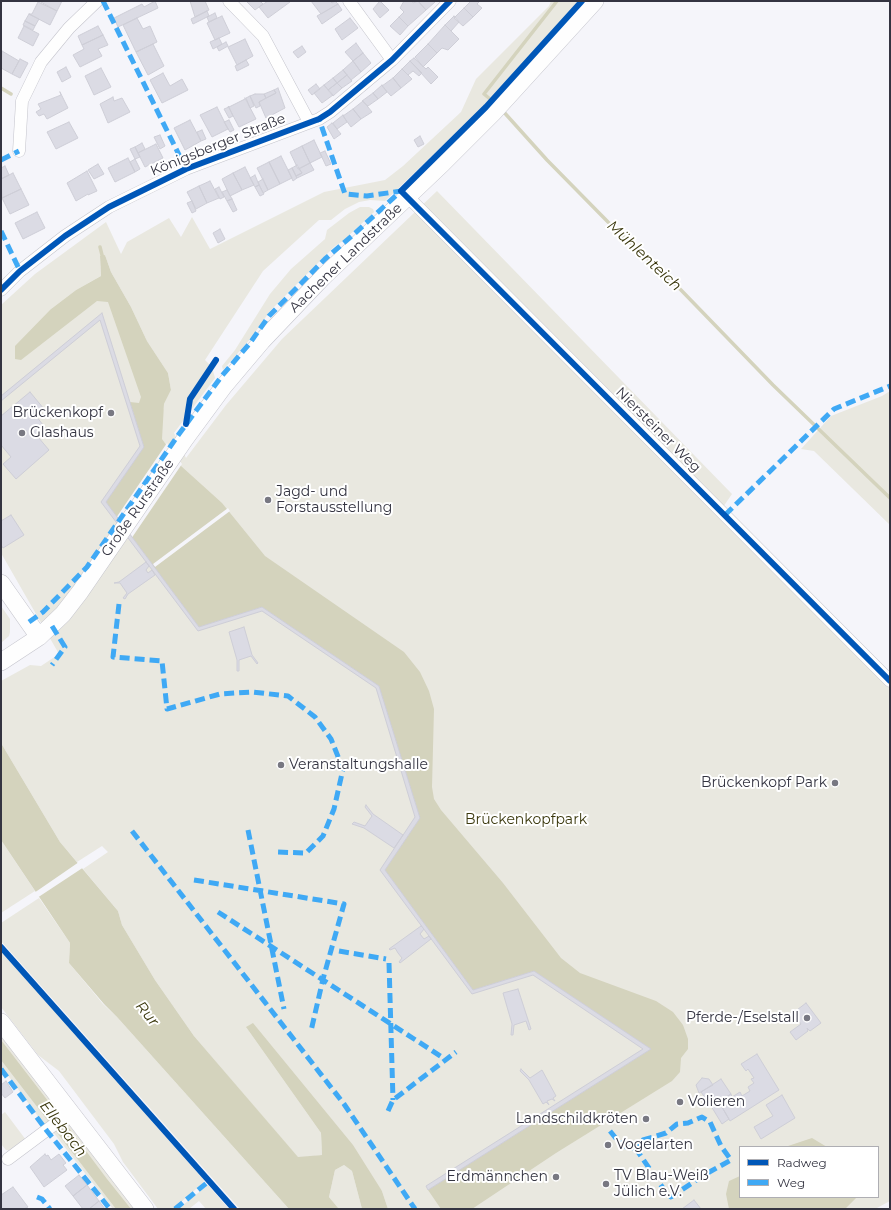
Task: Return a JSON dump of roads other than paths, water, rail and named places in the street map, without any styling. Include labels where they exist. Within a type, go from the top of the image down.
[{"type":"main road","name":"Aachener Landstraße","points":[[262,341],[323,277],[408,197],[493,113],[595,1]]},
{"type":"main road","name":"Große Rurstraße","points":[[1,662],[34,642],[65,611],[80,592],[224,386],[262,341]]},
{"type":"main road","points":[[1,583],[34,642]]},
{"type":"main road","points":[[1,1022],[68,1114],[145,1209]]},
{"type":"street","points":[[19,151],[22,101],[41,62],[69,28],[97,1]]},
{"type":"street","points":[[229,1],[263,36],[309,122]]},
{"type":"street","points":[[349,1],[392,60]]},
{"type":"street","name":"Königsberger Straße","points":[[1,290],[20,271],[65,236],[109,207],[155,183],[192,167],[309,122],[330,112],[392,60],[450,1]]},
{"type":"street","name":"Niersteiner Weg","points":[[408,197],[890,681]]},
{"type":"street","points":[[8,1160],[68,1114]]},
{"type":"water","points":[[105,255],[111,272],[131,307],[147,341],[168,373],[171,390],[164,404],[162,439],[181,466],[222,503],[265,556],[404,652],[420,672],[429,691],[434,709],[432,787],[434,799],[441,810],[503,883],[561,958],[580,973],[656,1001],[673,1012],[683,1025],[688,1039],[688,1049],[681,1058],[680,1072],[672,1081],[556,1153],[472,1209],[441,1209],[428,1190],[651,1049],[534,971],[473,990],[385,870],[420,818],[379,686],[262,607],[199,627],[106,502],[144,447],[130,402],[139,403],[141,397],[108,302],[97,301],[21,360],[15,359],[15,346],[51,309],[76,290],[101,276],[100,256]]},
{"type":"water","name":"Rur","points":[[1,743],[60,842],[118,911],[122,925],[155,980],[194,1036],[298,1157],[322,1155],[321,1133],[246,1027],[253,1023],[353,1145],[382,1191],[388,1209],[362,1209],[352,1171],[344,1165],[335,1170],[329,1197],[339,1209],[289,1209],[104,1004],[69,963],[70,943],[1,840]]},
{"type":"water","name":"Ellebach","points":[[1,1040],[131,1209],[116,1209],[1,1060]]},
{"type":"water","points":[[812,1138],[825,1146],[788,1146]]},
{"type":"water","points":[[739,1176],[739,1198],[856,1198],[845,1209],[729,1209],[726,1194],[729,1181]]},
{"type":"waterway","name":"Mühlenteich","points":[[496,104],[484,94],[557,1]]},
{"type":"waterway","points":[[1,88],[11,94]]},
{"type":"waterway","name":"Mühlenteich","points":[[502,110],[547,160],[608,222],[681,290],[773,385],[890,498]]},
{"type":"waterway","points":[[100,247],[103,259]]},
{"type":"place","name":"Brückenkopf","points":[[111,413]]},
{"type":"place","name":"Glashaus","points":[[22,433]]},
{"type":"place","name":"Jagd- und Forstausstellung","points":[[268,500]]},
{"type":"place","name":"Veranstaltungshalle","points":[[281,765]]},
{"type":"place","name":"Brückenkopf Park","points":[[835,783]]},
{"type":"place","name":"Pferde-/Eselstall","points":[[807,1018]]},
{"type":"place","name":"Volieren","points":[[680,1102]]},
{"type":"place","name":"Landschildkröten","points":[[646,1119]]},
{"type":"place","name":"Vogelarten","points":[[608,1145]]},
{"type":"place","name":"Erdmännchen","points":[[556,1177]]},
{"type":"place","name":"TV Blau-Weiß Jülich e.V.","points":[[606,1184]]},
{"type":"park label","name":"Brückenkopfpark","points":[[526,820]]}]
